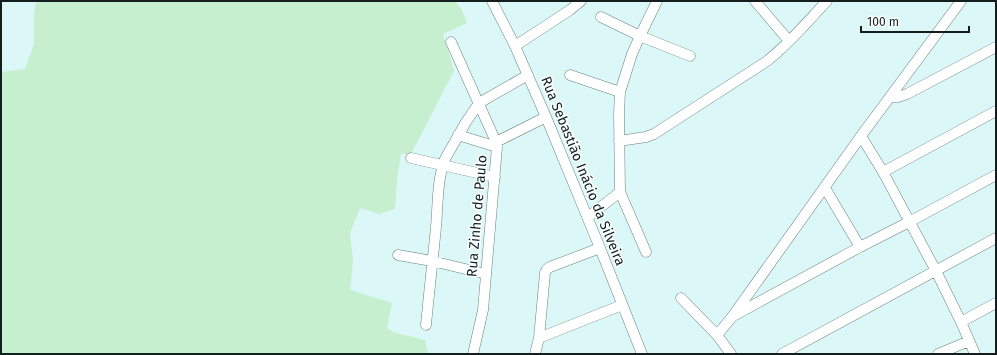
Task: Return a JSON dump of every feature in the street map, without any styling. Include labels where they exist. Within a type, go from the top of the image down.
[{"type":"street","name":"Rua Sebastião Inácio da Silveira","points":[[492,1],[515,46],[546,117],[588,217],[642,354]]},
{"type":"street","points":[[515,46],[570,10],[581,1]]},
{"type":"street","points":[[646,252],[620,192],[619,113],[620,92],[632,54],[657,1]]},
{"type":"street","points":[[755,1],[789,41]]},
{"type":"street","points":[[619,141],[646,137],[654,134],[767,61],[789,41],[827,1]]},
{"type":"street","points":[[717,335],[732,317],[861,136],[961,1]]},
{"type":"street","points":[[601,17],[640,36],[690,56]]},
{"type":"street","name":"Rua Zinho de Paulo","points":[[451,42],[497,144],[482,310],[473,354]]},
{"type":"street","points":[[890,97],[898,97],[907,94],[996,47]]},
{"type":"street","points":[[426,325],[439,182],[443,165],[458,135],[479,103],[528,75]]},
{"type":"street","points":[[570,75],[620,92]]},
{"type":"street","points":[[883,172],[996,111]]},
{"type":"street","points":[[458,135],[497,144],[546,117]]},
{"type":"street","points":[[861,136],[883,172],[936,271],[975,354]]},
{"type":"street","points":[[411,158],[495,177]]},
{"type":"street","points":[[732,317],[996,175]]},
{"type":"street","points":[[825,188],[860,247]]},
{"type":"street","points":[[588,217],[620,192]]},
{"type":"street","points":[[782,354],[996,238]]},
{"type":"street","points":[[535,354],[539,338],[545,273],[547,269],[600,248]]},
{"type":"street","points":[[398,255],[432,261],[486,274]]},
{"type":"street","points":[[681,298],[717,335],[731,354]]},
{"type":"street","points":[[961,322],[996,303]]},
{"type":"street","points":[[539,338],[622,305]]},
{"type":"street","points":[[938,354],[969,341]]},
{"type":"green space","points":[[36,1],[455,1],[462,10],[467,23],[443,34],[454,71],[411,154],[401,154],[395,209],[379,214],[360,208],[350,233],[353,261],[350,290],[392,303],[387,328],[395,333],[425,340],[428,354],[1,354],[1,72],[25,69],[34,44],[34,14]]}]
